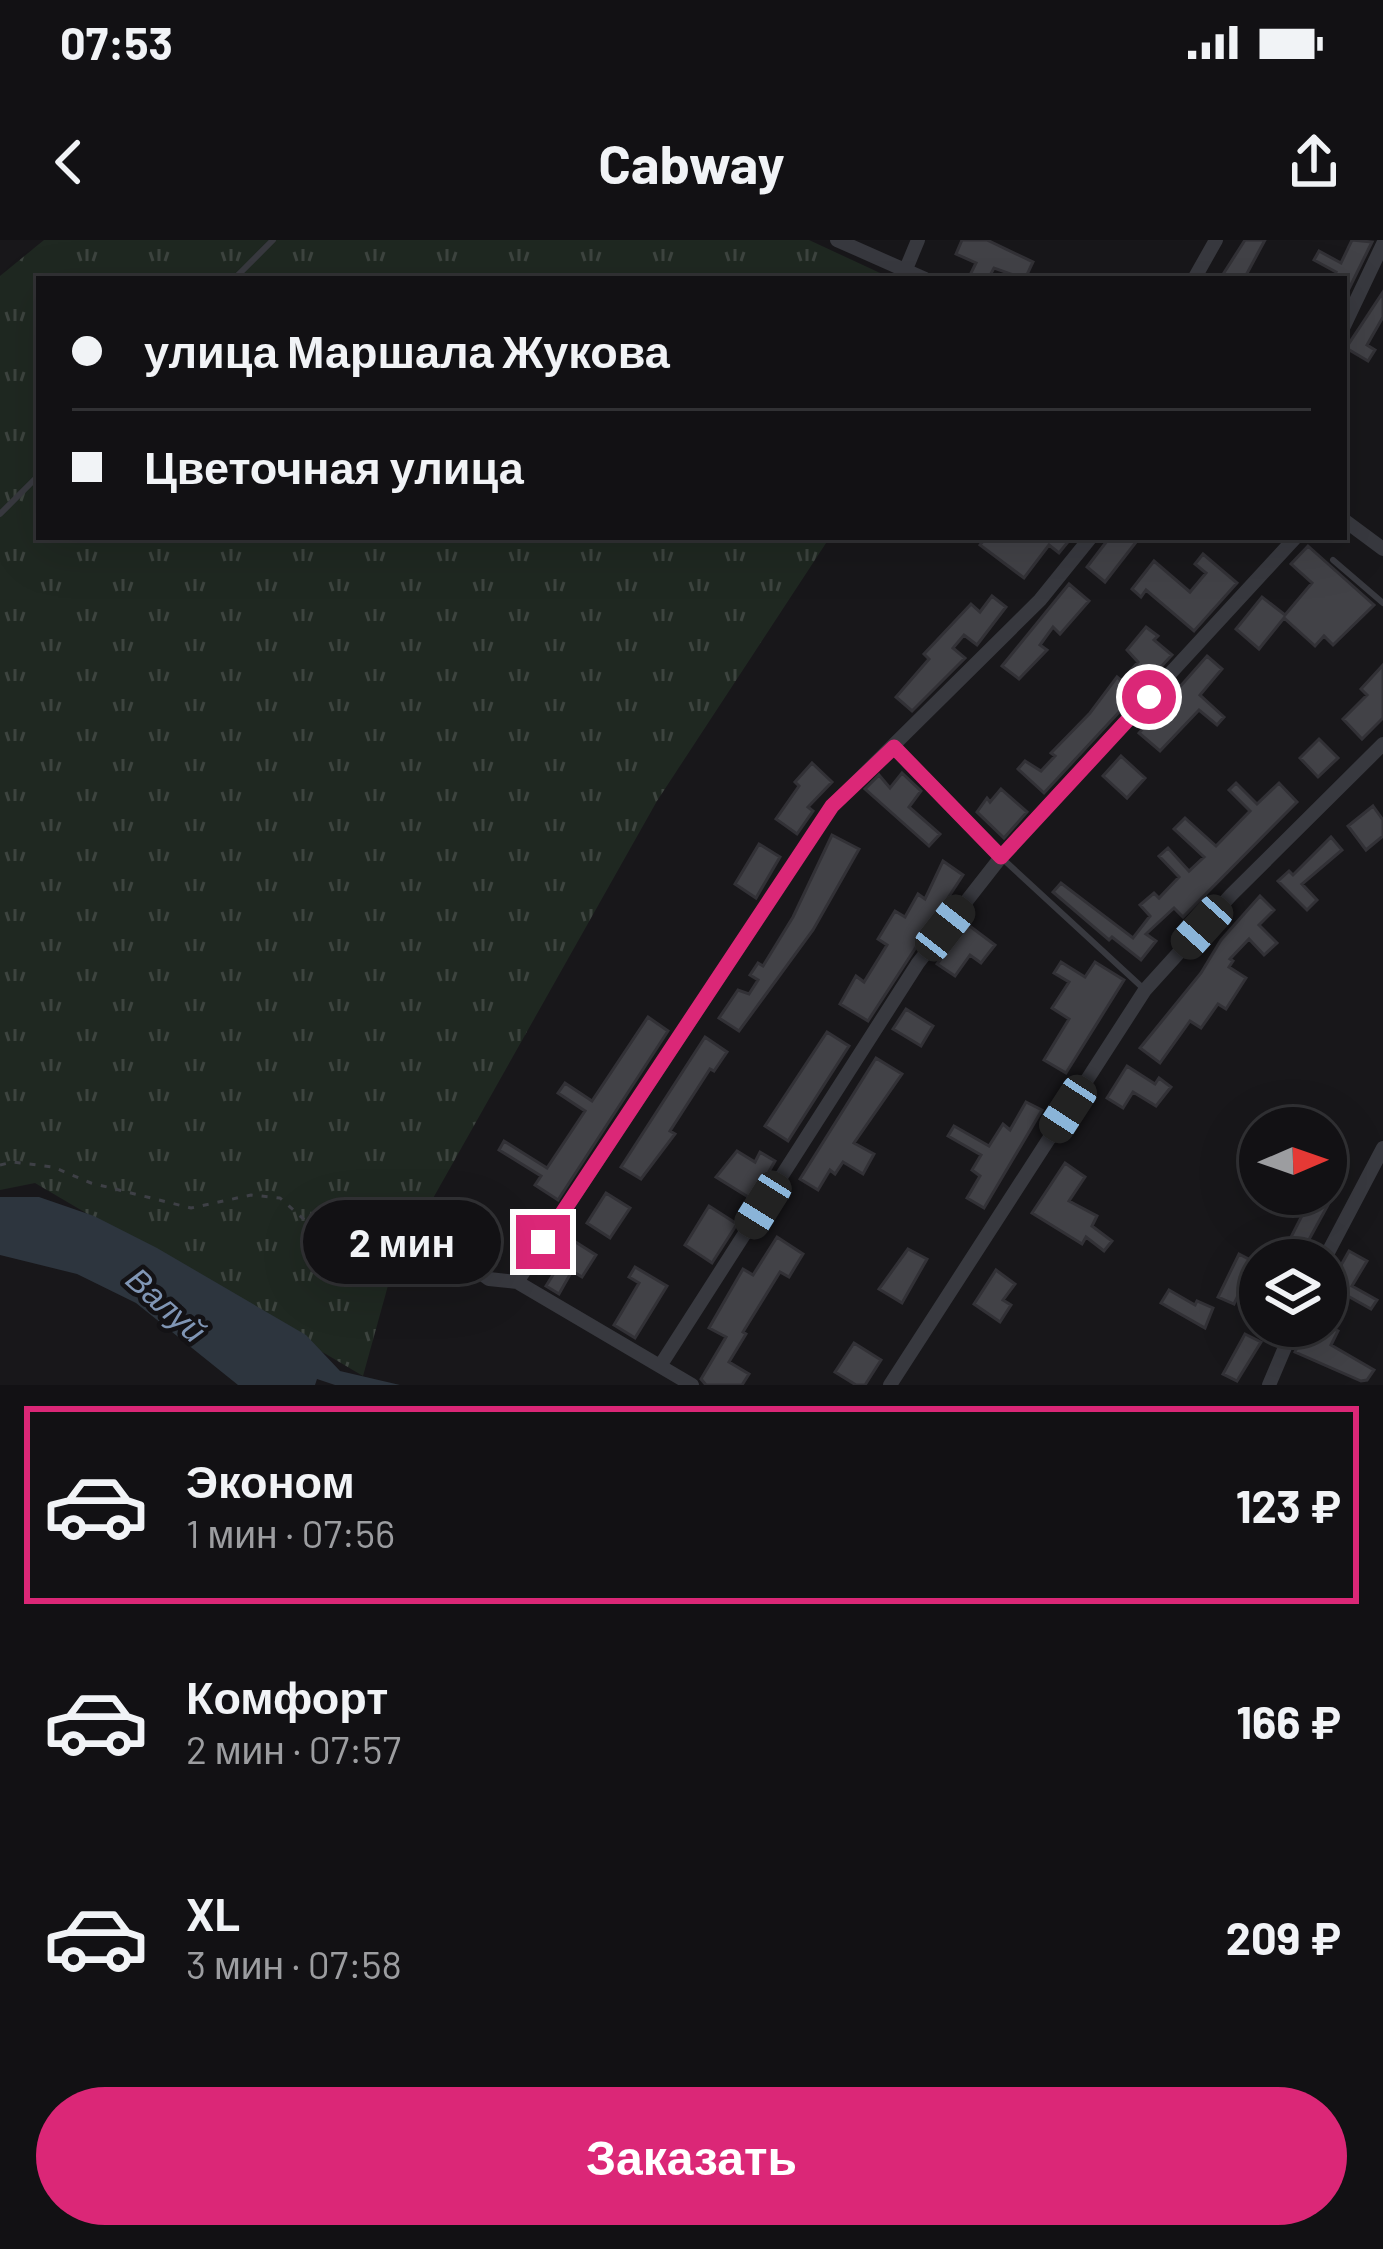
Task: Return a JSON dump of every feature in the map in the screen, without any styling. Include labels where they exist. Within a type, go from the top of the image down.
[{"type":"street","points":[[838,240],[919,276]]},
{"type":"street","points":[[906,269],[918,240]]},
{"type":"street","points":[[1196,276],[1216,240]]},
{"type":"street","points":[[1347,320],[1383,244]]},
{"type":"street","points":[[1347,522],[1383,549]]},
{"type":"street","points":[[517,1282],[832,806],[1040,600],[1089,540]]},
{"type":"street","points":[[661,1366],[918,963],[1001,857],[1293,540]]},
{"type":"street","points":[[890,1385],[1145,990],[1231,895],[1383,744]]},
{"type":"street","points":[[894,747],[1001,857]]},
{"type":"street","points":[[1335,1239],[1383,1148]]},
{"type":"street","points":[[456,1256],[489,1279],[517,1282],[692,1385]]},
{"type":"street","points":[[1269,1385],[1285,1347]]},
{"type":"lane","points":[[237,276],[273,240]]},
{"type":"lane","points":[[0,514],[36,478]]},
{"type":"lane","points":[[1333,560],[1383,603]]},
{"type":"lane","points":[[1001,857],[1145,990]]},
{"type":"path","points":[[0,1165],[53,1167],[92,1183],[191,1208],[251,1195],[280,1198],[348,1259],[412,1277],[456,1256]]},
{"type":"green space","points":[[44,240],[809,240],[887,276],[36,276],[36,540],[828,540],[657,801],[392,1271],[363,1376],[35,1183],[0,1190],[0,276]]},
{"type":"water","name":"Валуй","points":[[0,1197],[39,1197],[94,1216],[306,1335],[340,1371],[400,1385],[335,1385],[317,1379],[315,1385],[238,1385],[136,1303],[77,1274],[0,1255]]},
{"type":"building","points":[[962,240],[987,240],[1033,262],[1026,276],[994,268],[990,276],[972,276],[976,263],[956,254]]},
{"type":"building","points":[[1245,240],[1265,240],[1246,276],[1222,276]]},
{"type":"building","points":[[1352,240],[1372,242],[1347,293],[1347,276],[1334,276],[1336,272],[1314,260],[1319,251],[1341,263]]},
{"type":"building","points":[[1383,292],[1383,317],[1367,345],[1375,350],[1368,361],[1347,346]]},
{"type":"building","points":[[984,540],[1070,540],[1059,553],[1049,545],[1024,578],[980,545]]},
{"type":"building","points":[[1108,540],[1138,540],[1105,582],[1087,567]]},
{"type":"building","points":[[1308,546],[1374,605],[1333,645],[1324,636],[1315,646],[1284,618],[1259,649],[1236,629],[1262,597],[1285,615],[1312,583],[1291,564]]},
{"type":"building","points":[[1203,554],[1237,583],[1194,631],[1146,590],[1141,597],[1132,589],[1154,561],[1190,592],[1206,573],[1195,564]]},
{"type":"building","points":[[1069,584],[1089,601],[1060,634],[1053,627],[1040,645],[1047,650],[1019,679],[1002,666]]},
{"type":"building","points":[[992,596],[1006,607],[977,645],[964,635],[953,648],[965,658],[912,711],[896,697],[929,659],[924,654],[971,604],[980,612]]},
{"type":"building","points":[[1146,627],[1172,655],[1044,793],[1018,769],[1025,761],[1041,771],[1055,756],[1051,753],[1117,677],[1122,681],[1138,662],[1127,650]]},
{"type":"building","points":[[1207,656],[1222,669],[1200,695],[1224,717],[1217,725],[1199,710],[1160,751],[1139,733]]},
{"type":"building","points":[[1383,665],[1383,718],[1362,739],[1343,719],[1367,695],[1361,689]]},
{"type":"building","points":[[1319,739],[1338,758],[1318,777],[1300,758]]},
{"type":"building","points":[[1121,756],[1145,778],[1127,798],[1103,776]]},
{"type":"building","points":[[812,763],[832,782],[808,807],[813,811],[797,834],[776,819],[799,786],[795,782]]},
{"type":"building","points":[[902,773],[921,791],[909,807],[940,834],[929,846],[865,789],[879,775],[890,788]]},
{"type":"building","points":[[1236,783],[1257,804],[1279,783],[1297,802],[1183,917],[1174,908],[1146,934],[1156,941],[1141,960],[1112,937],[1109,940],[1053,892],[1061,883],[1133,938],[1150,916],[1140,905],[1154,893],[1159,898],[1179,877],[1159,856],[1168,848],[1189,871],[1204,857],[1174,829],[1185,818],[1216,846],[1250,811],[1229,790]]},
{"type":"building","points":[[1001,789],[1027,812],[1004,838],[977,812]]},
{"type":"building","points":[[1373,806],[1383,820],[1383,836],[1366,850],[1348,826]]},
{"type":"building","points":[[832,835],[859,849],[813,930],[739,1031],[719,1018],[738,990],[749,994],[758,980],[750,975],[758,963],[763,966],[793,917]]},
{"type":"building","points":[[1331,837],[1342,850],[1302,884],[1317,900],[1307,910],[1278,881],[1289,871],[1293,875]]},
{"type":"building","points":[[759,844],[780,857],[756,898],[735,884]]},
{"type":"building","points":[[943,861],[963,875],[868,1021],[840,1004],[856,976],[864,982],[887,945],[878,939],[895,911],[905,917],[918,894],[925,899]]},
{"type":"building","points":[[1260,896],[1274,910],[1259,925],[1277,943],[1264,955],[1249,939],[1230,959],[1229,967],[1246,978],[1226,1009],[1218,1004],[1201,1028],[1190,1021],[1160,1063],[1140,1048]]},
{"type":"building","points":[[967,924],[995,945],[981,963],[970,955],[955,976],[937,964]]},
{"type":"building","points":[[1061,962],[1085,977],[1095,962],[1124,980],[1066,1073],[1044,1060],[1069,1019],[1052,1008],[1069,982],[1054,973]]},
{"type":"building","points":[[906,1009],[933,1026],[921,1046],[893,1029]]},
{"type":"building","points":[[648,1017],[668,1031],[558,1200],[535,1185],[541,1176],[499,1150],[504,1141],[547,1168],[585,1111],[558,1093],[565,1083],[592,1101]]},
{"type":"building","points":[[827,1032],[849,1046],[788,1141],[765,1126]]},
{"type":"building","points":[[705,1037],[727,1052],[714,1071],[710,1069],[670,1131],[675,1134],[641,1179],[621,1167]]},
{"type":"building","points":[[876,1058],[902,1074],[854,1143],[874,1154],[863,1174],[843,1162],[835,1174],[830,1170],[818,1190],[800,1179]]},
{"type":"building","points":[[1127,1066],[1155,1084],[1159,1078],[1171,1087],[1156,1106],[1133,1092],[1123,1108],[1107,1098]]},
{"type":"building","points":[[1026,1102],[1042,1110],[984,1208],[967,1198],[980,1176],[972,1170],[981,1155],[948,1136],[954,1126],[989,1146],[1003,1124],[1010,1130]]},
{"type":"building","points":[[737,1151],[755,1162],[760,1152],[775,1161],[753,1200],[716,1177]]},
{"type":"building","points":[[1065,1163],[1085,1177],[1069,1201],[1097,1216],[1092,1226],[1112,1241],[1104,1251],[1086,1237],[1082,1244],[1032,1213]]},
{"type":"building","points":[[606,1193],[630,1208],[610,1238],[587,1223]]},
{"type":"building","points":[[709,1206],[737,1224],[712,1263],[685,1245]]},
{"type":"building","points":[[1302,1215],[1322,1215],[1309,1239],[1291,1237]]},
{"type":"building","points":[[777,1237],[803,1254],[789,1277],[780,1272],[729,1362],[749,1374],[742,1385],[706,1385],[701,1379],[726,1337],[709,1328],[743,1269],[753,1275]]},
{"type":"building","points":[[574,1241],[596,1255],[582,1277],[572,1271],[559,1294],[546,1286]]},
{"type":"building","points":[[908,1249],[927,1259],[902,1303],[879,1289]]},
{"type":"building","points":[[1349,1251],[1367,1261],[1352,1286],[1377,1300],[1371,1309],[1347,1296]]},
{"type":"building","points":[[1239,1254],[1239,1294],[1234,1304],[1218,1297]]},
{"type":"building","points":[[635,1267],[667,1286],[635,1338],[614,1325],[639,1283],[629,1277]]},
{"type":"building","points":[[996,1270],[1015,1284],[1003,1300],[1011,1305],[1000,1322],[974,1304]]},
{"type":"building","points":[[1169,1290],[1195,1305],[1197,1301],[1213,1308],[1205,1328],[1161,1303]]},
{"type":"building","points":[[854,1343],[881,1360],[865,1385],[835,1372]]},
{"type":"building","points":[[1239,1345],[1258,1347],[1237,1381],[1223,1374]]},
{"type":"building","points":[[1297,1347],[1334,1347],[1374,1370],[1361,1381],[1295,1352]]},
{"type":"route","points":[[543,1242],[832,806],[894,747],[1001,857],[1149,697]]}]
